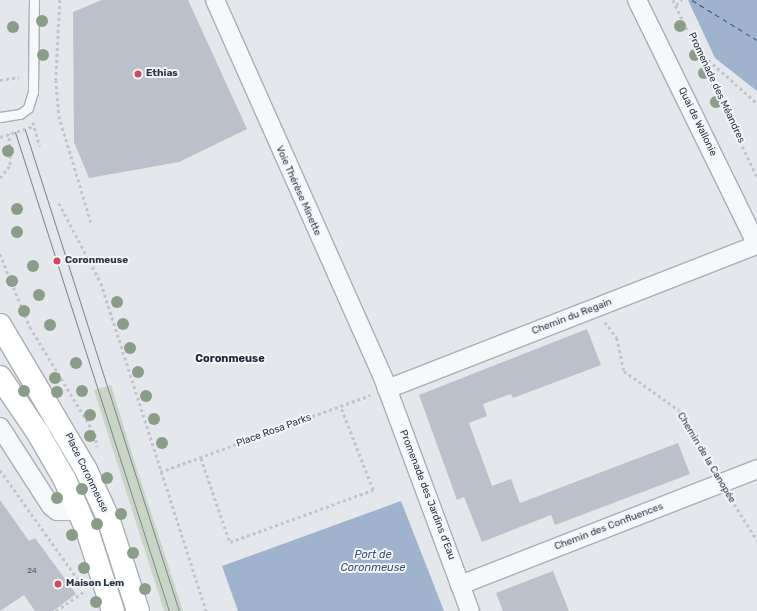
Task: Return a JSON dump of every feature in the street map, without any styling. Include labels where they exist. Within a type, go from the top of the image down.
[{"type":"main road","name":"Place Coronmeuse","points":[[0,325],[86,470],[110,524],[138,611]]},
{"type":"main road","points":[[0,377],[52,455],[79,511],[114,611]]},
{"type":"street","name":"Voie Thérèse Minette","points":[[215,0],[385,384]]},
{"type":"street","name":"Quai de Wallonie","points":[[637,0],[757,245]]},
{"type":"street","name":"Chemin du Regain","points":[[385,384],[595,308],[757,245]]},
{"type":"street","name":"Promenade des Jardins d'Eau","points":[[385,384],[470,611]]},
{"type":"street","points":[[0,427],[51,506],[57,512],[79,511]]},
{"type":"street","name":"Chemin des Confluences","points":[[460,585],[757,469]]},
{"type":"lane","points":[[0,117],[15,116],[24,111],[33,92],[34,0]]},
{"type":"path","points":[[60,0],[56,80],[59,116],[91,222]]},
{"type":"path","name":"Promenade des Méandres","points":[[674,0],[702,54],[757,177]]},
{"type":"path","points":[[676,5],[682,0]]},
{"type":"path","points":[[702,54],[757,103]]},
{"type":"path","points":[[0,137],[34,126]]},
{"type":"path","points":[[0,178],[10,165],[9,134]]},
{"type":"path","points":[[58,203],[101,283],[160,472],[206,611]]},
{"type":"path","name":"Chemin de la Canopée","points":[[595,308],[617,338],[624,371],[679,410],[721,483],[757,540]]},
{"type":"path","name":"Place Rosa Parks","points":[[160,472],[340,406],[385,384]]},
{"type":"path","points":[[201,458],[230,542],[373,490],[340,406]]},
{"type":"path","points":[[0,470],[86,590],[88,597]]},
{"type":"path","points":[[56,611],[86,590]]},
{"type":"green space","points":[[111,385],[183,611],[164,611],[94,390]]},
{"type":"water","points":[[688,0],[757,0],[757,91],[715,58]]},
{"type":"water","name":"Port de Coronmeuse","points":[[401,501],[444,611],[238,611],[222,566]]},
{"type":"building","points":[[102,0],[188,0],[247,129],[179,162],[89,178],[74,142],[73,12]]},
{"type":"building","points":[[587,329],[601,365],[513,398],[511,394],[483,404],[487,416],[469,423],[492,486],[511,479],[520,503],[678,443],[690,474],[555,525],[551,515],[482,542],[464,497],[457,500],[419,395]]},
{"type":"building","points":[[0,500],[29,541],[35,538],[76,594],[53,611],[35,611],[24,595],[0,611]]},
{"type":"building","points":[[553,571],[569,611],[503,611],[496,593]]},
{"type":"ferry route","points":[[692,0],[757,40]]},
{"type":"tram line","points":[[25,130],[179,611]]},
{"type":"tram line","points":[[15,132],[169,611]]},
{"type":"place","name":"Ethias","points":[[138,74]]},
{"type":"place","name":"Coronmeuse","points":[[57,261]]},
{"type":"place","name":"Maison Lem","points":[[58,584]]},
{"type":"district","name":"Coronmeuse","points":[[230,359]]}]
